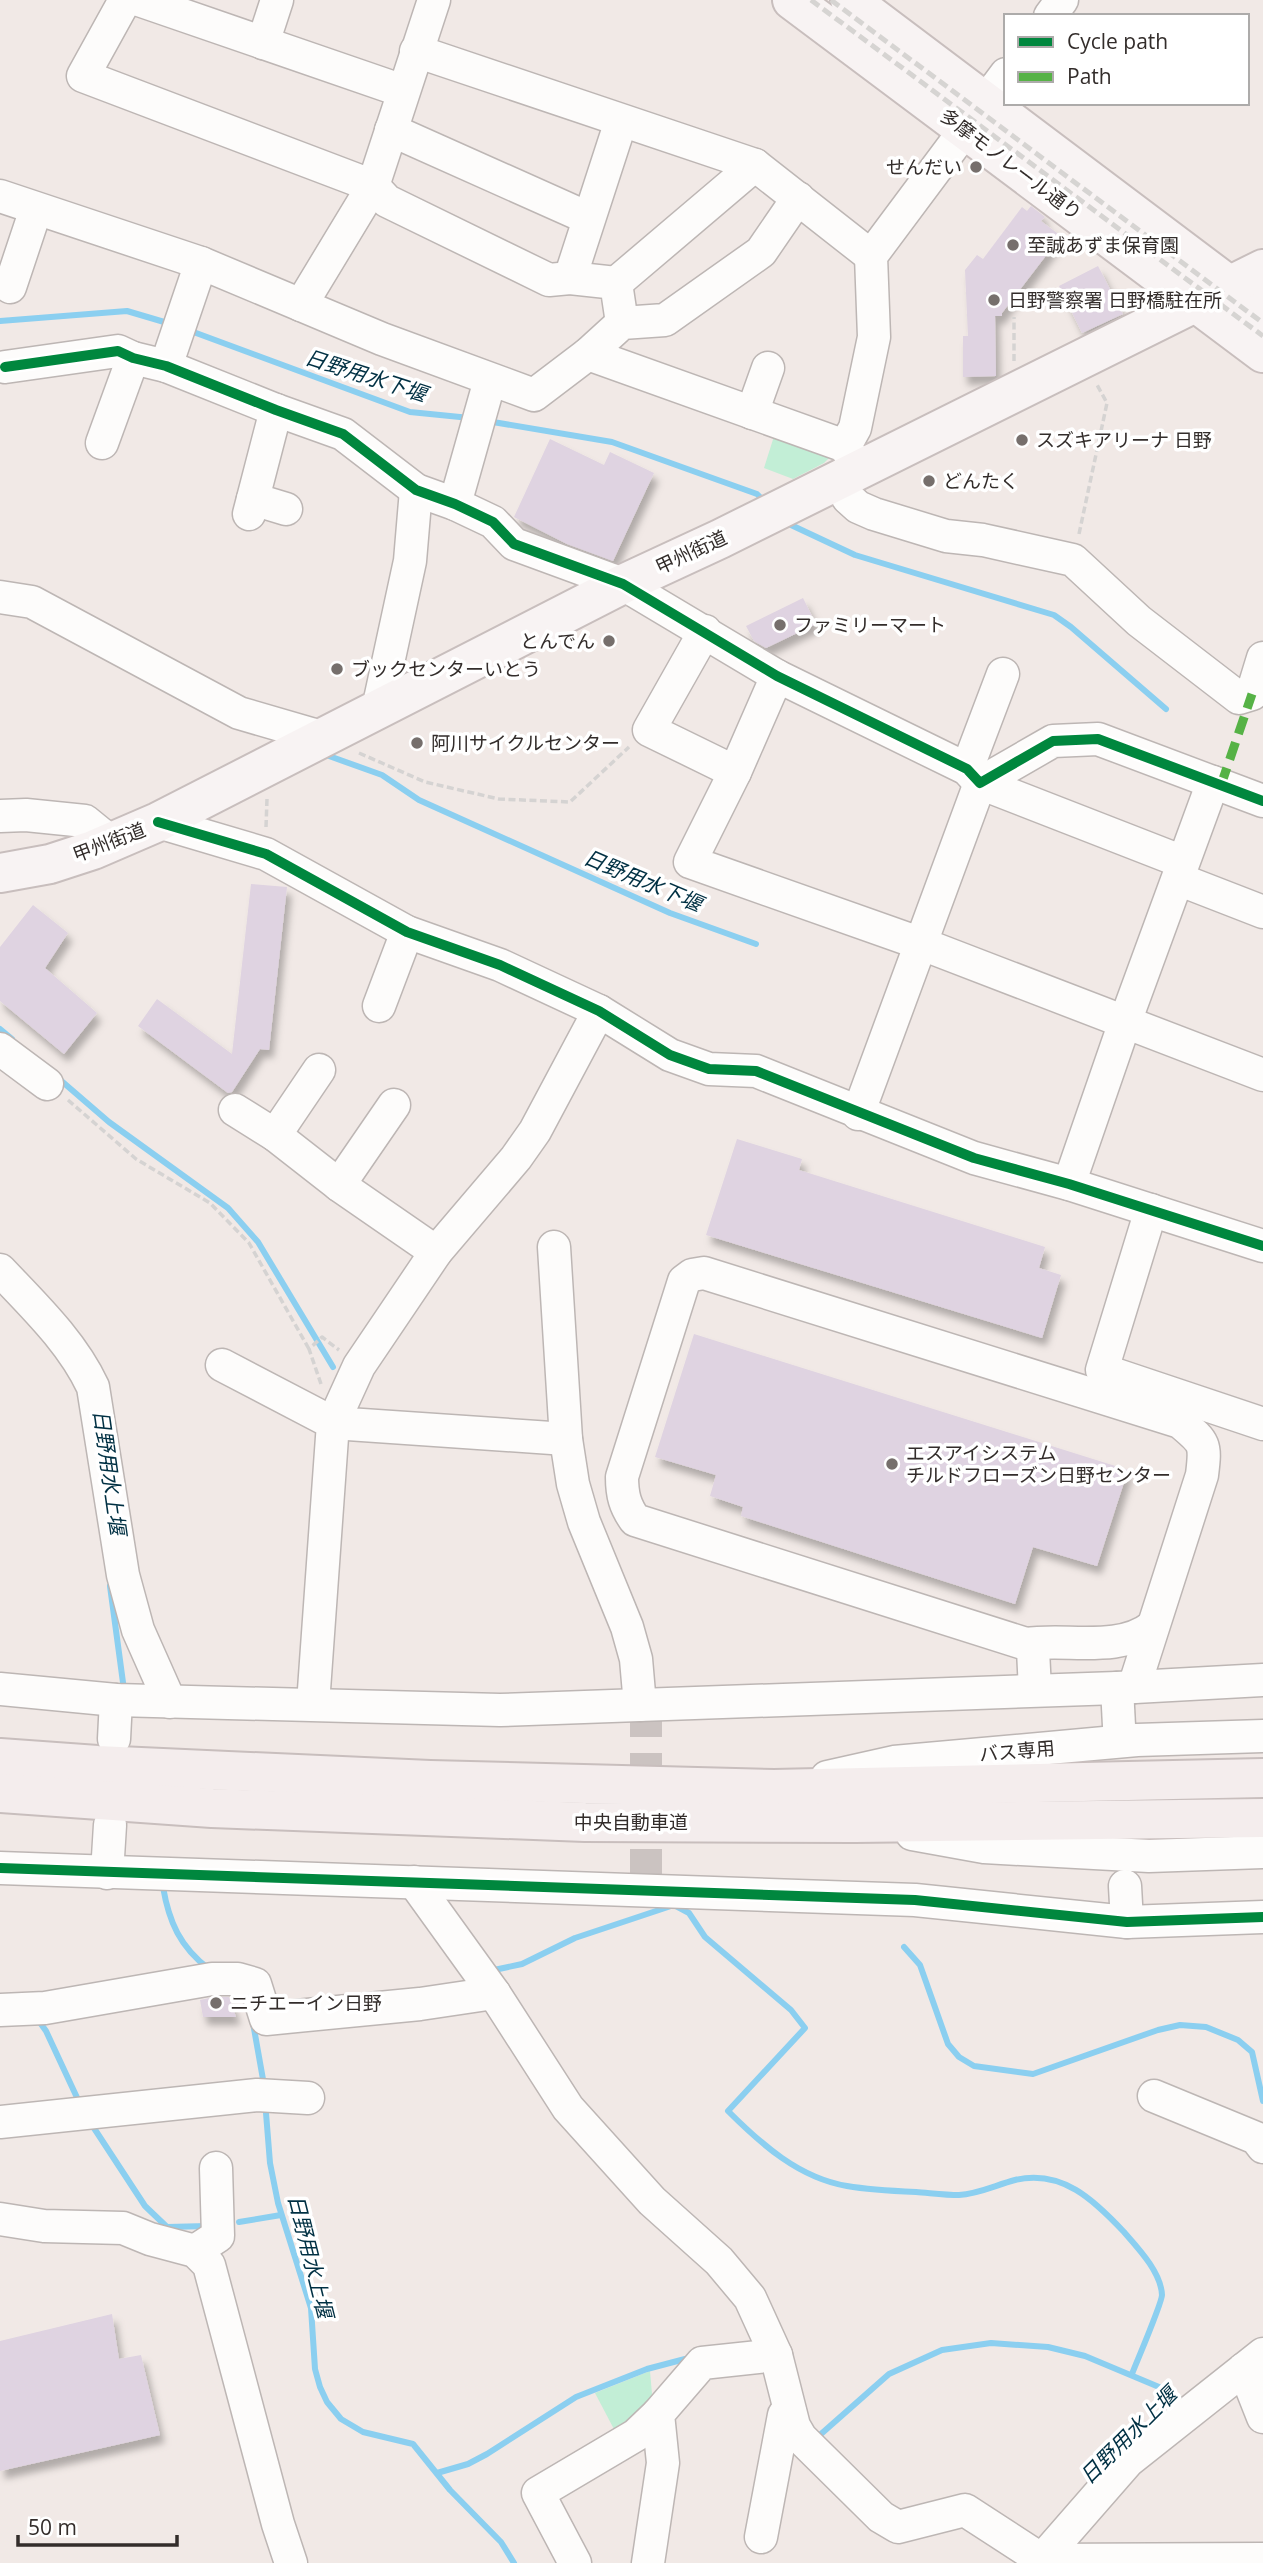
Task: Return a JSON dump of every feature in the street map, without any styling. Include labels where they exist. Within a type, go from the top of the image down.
[{"type":"highway","name":"中央自動車道","points":[[0,1758],[430,1780],[774,1788],[1263,1778]]},
{"type":"highway","name":"中央自動車道","points":[[0,1793],[212,1808],[586,1822],[855,1823],[1263,1818]]},
{"type":"main road","name":"多摩モノレール通り","points":[[792,0],[985,102],[1194,303],[1263,353]]},
{"type":"main road","name":"多摩モノレール通り","points":[[850,0],[1263,311]]},
{"type":"main road","name":"甲州街道","points":[[0,873],[50,863],[112,843],[158,822],[623,584],[847,465],[1263,269]]},
{"type":"street","points":[[125,0],[83,76],[373,186],[387,201],[549,280],[570,278],[616,283],[755,165]]},
{"type":"street","points":[[139,0],[403,91]]},
{"type":"street","points":[[263,43],[277,0]]},
{"type":"street","points":[[301,305],[373,186],[429,1]]},
{"type":"street","points":[[416,51],[755,165],[871,256]]},
{"type":"street","points":[[985,102],[871,256],[874,337],[847,465],[848,498],[858,507],[874,514],[946,536],[983,540],[1073,560],[1139,621],[1239,698],[1252,694],[1263,658]]},
{"type":"street","points":[[570,278],[621,121]]},
{"type":"street","points":[[391,130],[588,218]]},
{"type":"street","points":[[0,196],[201,263],[382,339],[534,395],[588,354],[622,323],[665,320],[761,252],[799,198]]},
{"type":"street","points":[[10,287],[36,209]]},
{"type":"street","points":[[166,366],[201,263]]},
{"type":"street","points":[[616,283],[622,323]]},
{"type":"street","points":[[5,367],[118,351],[133,358],[166,366],[343,434],[416,490],[493,522],[514,544],[623,584],[776,676],[973,776],[1263,912]]},
{"type":"street","points":[[588,354],[752,413],[847,465]]},
{"type":"street","points":[[102,443],[133,358]]},
{"type":"street","points":[[752,413],[768,368]]},
{"type":"street","points":[[455,504],[490,380]]},
{"type":"street","points":[[276,410],[251,507],[286,509]]},
{"type":"street","points":[[378,709],[410,561],[416,490]]},
{"type":"street","points":[[0,597],[32,603],[239,713],[325,738]]},
{"type":"street","points":[[705,631],[649,730],[735,772]]},
{"type":"street","points":[[858,1114],[922,944],[1003,674]]},
{"type":"street","points":[[776,676],[735,772],[690,862],[922,944],[1263,1075]]},
{"type":"street","points":[[973,776],[1053,741],[1098,739],[1263,801]]},
{"type":"street","points":[[1069,1184],[1213,782]]},
{"type":"street","points":[[0,816],[26,815],[85,821],[112,843]]},
{"type":"street","points":[[158,822],[266,854],[407,932],[500,965],[599,1011],[670,1055],[709,1069],[756,1071],[858,1114],[974,1158],[1069,1184],[1263,1246]]},
{"type":"street","points":[[379,1006],[407,932]]},
{"type":"street","points":[[313,1704],[333,1423],[359,1366],[436,1252],[516,1158],[535,1131],[599,1011]]},
{"type":"street","points":[[0,1049],[47,1084]]},
{"type":"street","points":[[275,1135],[319,1070]]},
{"type":"street","points":[[339,1185],[394,1105]]},
{"type":"street","points":[[235,1110],[275,1135],[339,1185],[436,1252]]},
{"type":"street","points":[[1151,1210],[1102,1370],[1263,1424]]},
{"type":"street","points":[[554,1247],[566,1439],[573,1484],[584,1522],[627,1627],[636,1659],[640,1705]]},
{"type":"street","points":[[0,1270],[64,1341],[85,1370],[93,1387],[123,1575],[138,1630],[170,1702]]},
{"type":"street","points":[[1119,1726],[1126,1687],[1152,1627],[1202,1475],[1205,1450],[1196,1435],[1181,1422],[704,1273],[692,1275],[684,1281],[622,1477],[622,1495],[635,1520],[1027,1644],[1115,1642],[1142,1635],[1152,1627]]},
{"type":"street","points":[[222,1365],[333,1423],[566,1439]]},
{"type":"street","points":[[1027,1644],[1033,1650],[1035,1690]]},
{"type":"street","points":[[0,1689],[116,1700],[500,1710],[1263,1680]]},
{"type":"street","points":[[114,1739],[116,1700]]},
{"type":"street","name":"バス専用","points":[[774,1788],[894,1762],[1137,1740],[1263,1736]]},
{"type":"street","points":[[855,1823],[984,1847],[1149,1856],[1263,1852]]},
{"type":"street","points":[[107,1873],[110,1825]]},
{"type":"street","points":[[0,1868],[915,1900],[1127,1922],[1263,1917]]},
{"type":"street","points":[[414,1882],[494,1993],[568,2108],[652,2201],[719,2261],[750,2298],[776,2354],[794,2426],[801,2438],[881,2517],[898,2527],[965,2510],[1037,2558],[1263,2559]]},
{"type":"street","points":[[1125,1886],[1127,1922]]},
{"type":"street","points":[[0,2010],[45,2008],[225,1979],[255,1984],[267,2019],[420,2004],[494,1993]]},
{"type":"street","points":[[0,2122],[257,2095],[295,2107]]},
{"type":"street","points":[[1154,2096],[1256,2138],[1263,2147]]},
{"type":"street","points":[[195,2251],[219,2235],[216,2168]]},
{"type":"street","points":[[0,2219],[44,2226],[122,2228],[195,2251],[209,2264],[278,2524],[291,2563]]},
{"type":"street","points":[[575,2563],[538,2493],[636,2435],[702,2363],[776,2354]]},
{"type":"street","points":[[1037,2558],[1128,2461],[1254,2362],[1263,2417]]},
{"type":"street","points":[[761,2537],[784,2415],[790,2412]]},
{"type":"street","points":[[648,2563],[663,2463],[658,2414]]},
{"type":"path","points":[[1014,317],[1014,362]]},
{"type":"path","points":[[1073,560],[1107,403],[1093,376]]},
{"type":"path","points":[[325,738],[425,782],[499,799],[570,802],[649,730]]},
{"type":"path","points":[[266,854],[268,766]]},
{"type":"path","points":[[47,1084],[79,1107],[136,1159],[210,1203],[249,1243],[311,1348],[319,1339]]},
{"type":"green space","points":[[775,433],[826,451],[829,458],[793,479],[764,468]]},
{"type":"green space","points":[[650,2371],[652,2394],[648,2404],[616,2433],[595,2393]]},
{"type":"building","points":[[1031,206],[1045,217],[1041,221],[1061,236],[1002,316],[995,316],[996,376],[963,377],[963,336],[968,336],[965,270],[977,255],[983,259],[1022,207],[1027,211]]},
{"type":"building","points":[[1098,266],[1123,314],[1082,333],[1059,286]]},
{"type":"building","points":[[550,439],[604,465],[610,452],[654,473],[613,561],[567,544],[514,517]]},
{"type":"building","points":[[803,598],[816,624],[766,648],[754,641],[746,626]]},
{"type":"building","points":[[251,884],[287,887],[269,1050],[260,1049],[232,1092],[228,1093],[138,1026],[157,999],[232,1054]]},
{"type":"building","points":[[33,905],[68,933],[45,968],[97,1013],[64,1054],[0,1001],[0,947]]},
{"type":"building","points":[[737,1139],[802,1159],[799,1170],[1045,1247],[1039,1268],[1061,1275],[1042,1338],[706,1235]]},
{"type":"building","name":"エスアイシステム チルドフローズン日野センター","points":[[694,1334],[1128,1470],[1097,1566],[1033,1547],[1015,1604],[741,1516],[743,1507],[710,1496],[716,1475],[655,1457]]},
{"type":"building","name":"ニチエーイン日野","points":[[229,1997],[236,2017],[203,2017],[200,2000]]},
{"type":"building","points":[[112,2314],[119,2359],[141,2355],[160,2435],[0,2471],[0,2341]]},
{"type":"waterway","name":"日野用水下堰","points":[[0,321],[127,311],[171,324]]},
{"type":"waterway","name":"日野用水下堰","points":[[188,330],[410,412],[470,418]]},
{"type":"waterway","name":"日野用水下堰","points":[[487,421],[612,442],[757,494],[761,498]]},
{"type":"waterway","name":"日野用水下堰","points":[[791,525],[855,555],[1054,615],[1166,709]]},
{"type":"waterway","name":"日野用水下堰","points":[[329,756],[382,775],[419,800],[670,913],[756,944]]},
{"type":"waterway","points":[[0,1029],[12,1039]]},
{"type":"waterway","points":[[58,1078],[109,1122],[228,1208],[258,1242],[333,1367]]},
{"type":"waterway","name":"日野用水上堰","points":[[110,1586],[124,1690]]},
{"type":"waterway","name":"日野用水上堰","points":[[160,1887],[163,1887],[177,1933],[190,1952],[209,1969]]},
{"type":"waterway","points":[[494,1970],[522,1964],[575,1938],[674,1905],[689,1913],[705,1937],[791,2010],[805,2028],[728,2111],[782,2158],[829,2182],[882,2190],[959,2195],[1032,2178],[1048,2179],[1076,2190],[1101,2209],[1130,2238],[1148,2261],[1161,2286],[1161,2300],[1132,2374]]},
{"type":"waterway","points":[[904,1947],[920,1965],[948,2044],[959,2057],[974,2066],[1033,2074],[1158,2030],[1180,2025],[1206,2027],[1238,2040],[1252,2052],[1263,2101]]},
{"type":"waterway","points":[[36,2017],[46,2031],[80,2104]]},
{"type":"waterway","name":"日野用水上堰","points":[[253,2023],[264,2085]]},
{"type":"waterway","name":"日野用水上堰","points":[[266,2113],[270,2163],[278,2203],[311,2308],[315,2369],[327,2402],[341,2419],[363,2432],[413,2444],[450,2490],[501,2542],[514,2563]]},
{"type":"waterway","points":[[90,2122],[145,2206],[167,2227],[208,2226]]},
{"type":"waterway","points":[[239,2222],[281,2215]]},
{"type":"waterway","points":[[821,2434],[889,2374],[942,2350],[991,2343],[1048,2347],[1085,2356],[1159,2387],[1179,2406]]},
{"type":"waterway","points":[[437,2473],[468,2464],[487,2454],[576,2397],[647,2369],[685,2359]]},
{"type":"tunnel","points":[[646,1705],[646,1891]]},
{"type":"railway","points":[[811,0],[1263,336]]},
{"type":"railway","points":[[831,0],[1263,323]]},
{"type":"marked path","points":[[1221,785],[1252,694]]},
{"type":"cycle path","points":[[5,367],[118,351],[133,358],[166,366],[343,434],[416,490],[493,522],[514,544],[623,584],[777,676],[967,769],[980,783],[1053,741],[1098,739],[1263,801]]},
{"type":"cycle path","points":[[158,822],[266,854],[407,932],[500,965],[599,1011],[670,1055],[709,1069],[756,1071],[974,1158],[1069,1184],[1263,1246]]},
{"type":"cycle path","points":[[0,1868],[915,1900],[1127,1922],[1263,1917]]},
{"type":"place","name":"せんだい","points":[[976,167]]},
{"type":"place","name":"至誠あずま保育園","points":[[1013,245]]},
{"type":"place","name":"日野警察署 日野橋駐在所","points":[[994,300]]},
{"type":"place","name":"スズキアリーナ 日野","points":[[1022,440]]},
{"type":"place","name":"どんたく","points":[[929,481]]},
{"type":"place","name":"ファミリーマート","points":[[780,625]]},
{"type":"place","name":"とんでん","points":[[609,641]]},
{"type":"place","name":"ブックセンターいとう","points":[[337,669]]},
{"type":"place","name":"阿川サイクルセンター","points":[[417,743]]},
{"type":"place","name":"エスアイシステム チルドフローズン日野センター","points":[[892,1464]]},
{"type":"place","name":"ニチエーイン日野","points":[[216,2003]]}]
